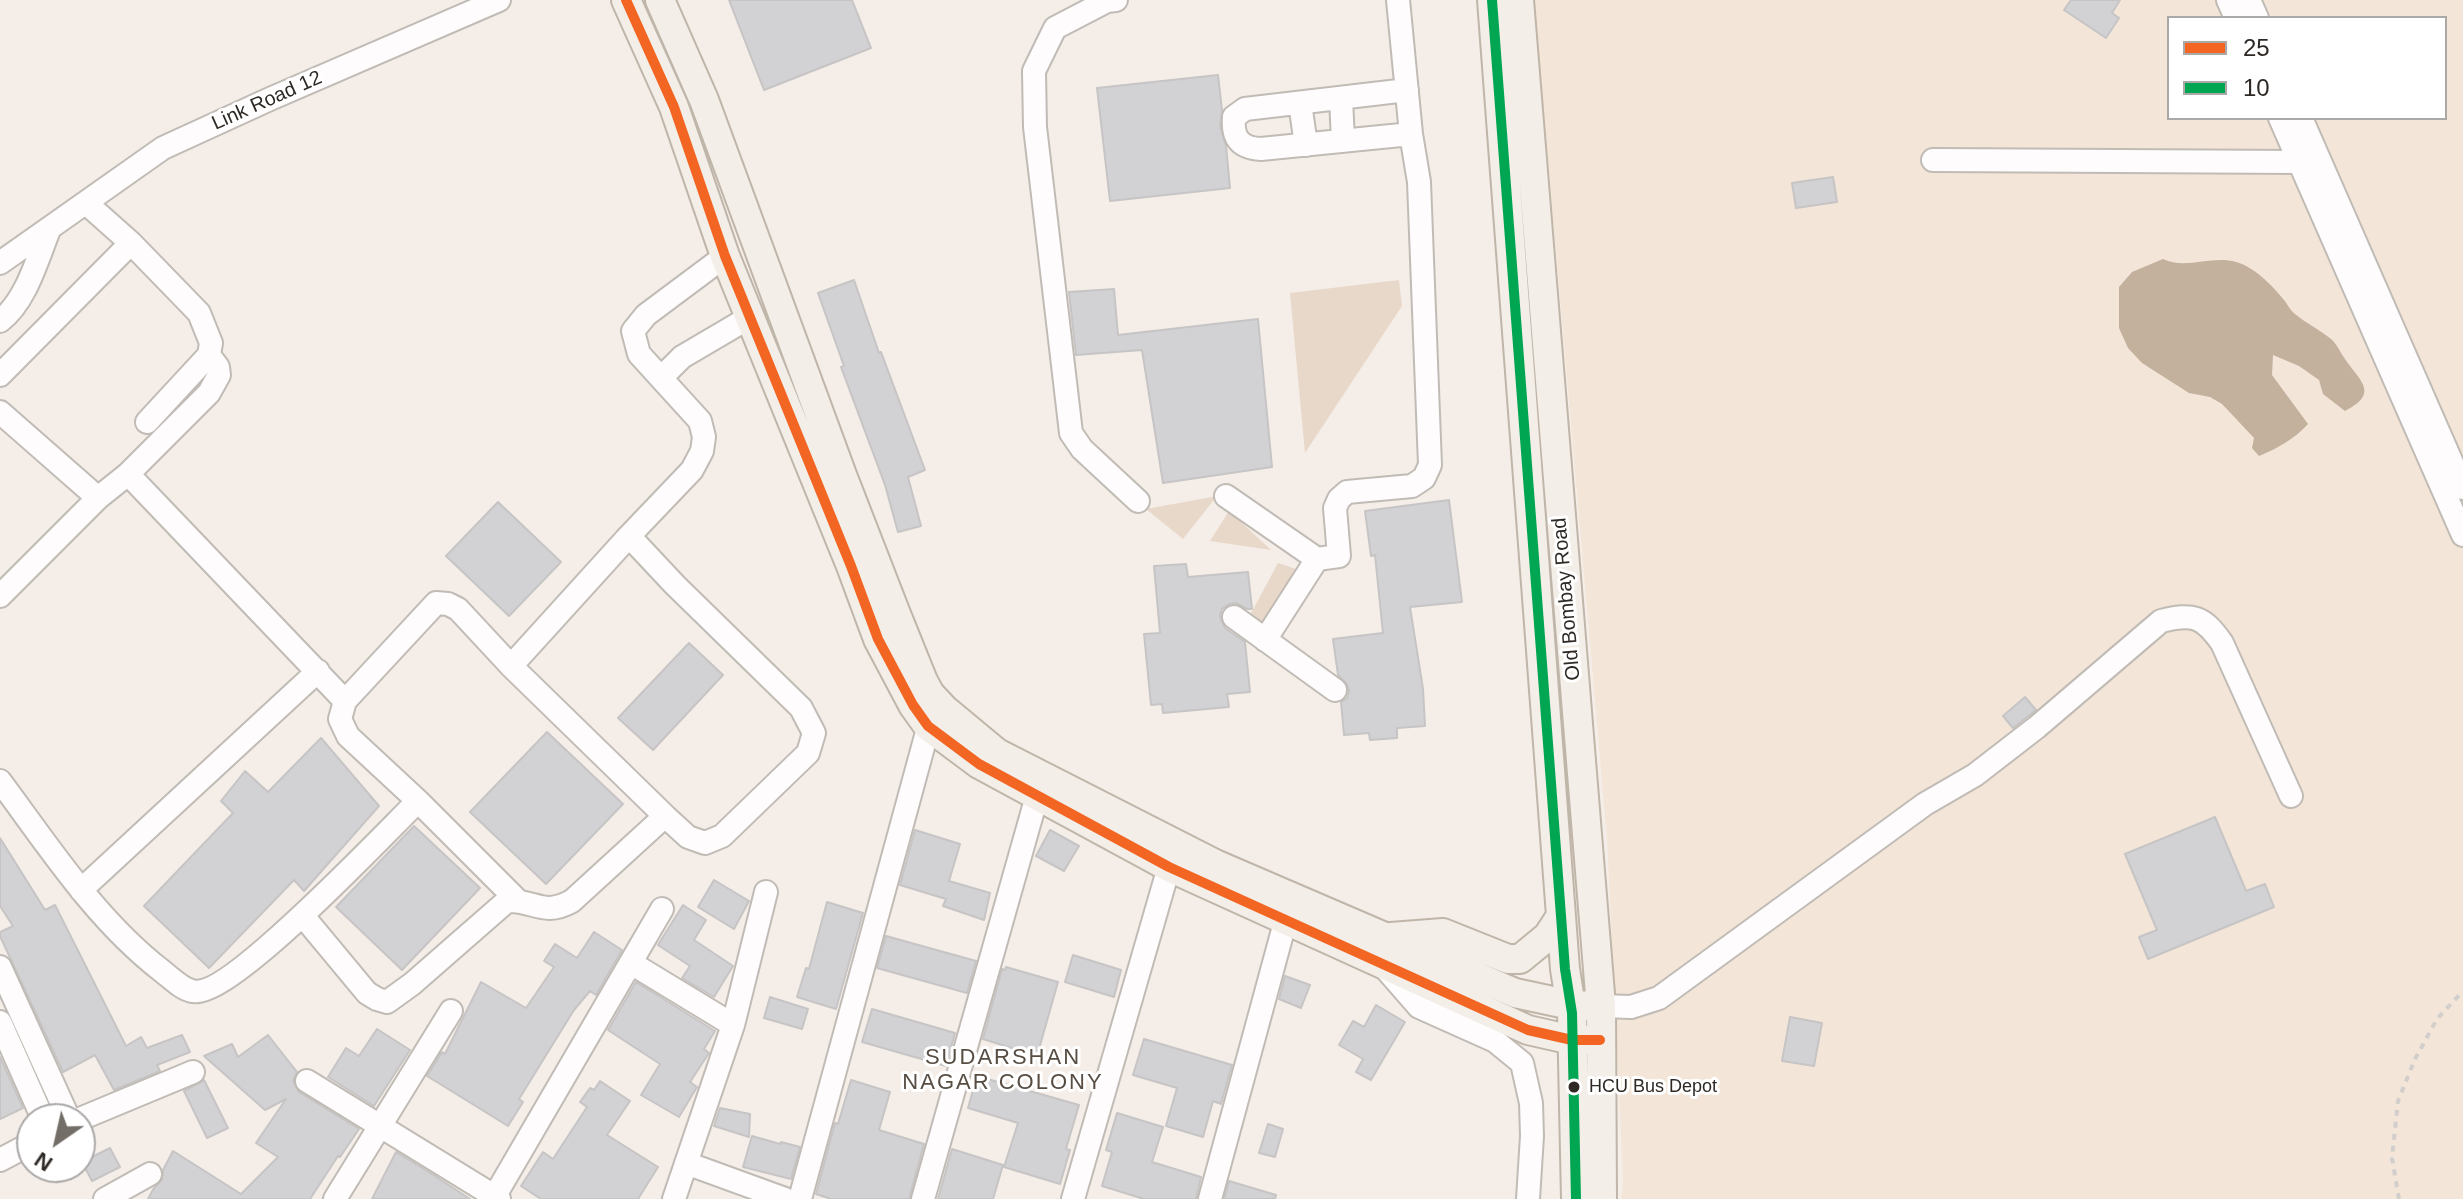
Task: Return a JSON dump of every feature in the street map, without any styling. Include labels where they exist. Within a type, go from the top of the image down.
[{"type":"main road","points":[[626,0],[674,107],[725,256],[750,317],[879,605]]},
{"type":"main road","points":[[660,0],[704,100],[879,605],[878,639],[913,705],[966,729],[997,753],[1384,950],[1528,1030],[1586,1040]]},
{"type":"main road","name":"Old Bombay Road","points":[[1492,0],[1565,969],[1571,1005],[1586,1040],[1602,1199]]},
{"type":"main road","name":"Old Bombay Road","points":[[1519,0],[1601,1006],[1586,1040],[1576,1199]]},
{"type":"main road","points":[[932,714],[979,764],[1169,867],[1286,919],[1515,993],[1571,1005],[1601,1006]]},
{"type":"main road","points":[[1384,950],[1443,933],[1508,959],[1520,959],[1548,936],[1561,916]]},
{"type":"street","name":"Link Road 12","points":[[0,263],[163,148],[499,0]]},
{"type":"street","points":[[1116,0],[1107,1],[1055,28],[1034,71],[1035,127],[1071,433],[1082,449],[1138,501]]},
{"type":"street","points":[[1226,496],[1317,559],[1339,556],[1335,508],[1339,499],[1347,492],[1412,486],[1424,478],[1430,465],[1419,182],[1411,134],[1398,0]]},
{"type":"street","points":[[1407,90],[1245,109],[1234,117],[1233,126],[1238,139],[1248,148],[1411,134]]},
{"type":"street","points":[[1341,98],[1343,141]]},
{"type":"street","points":[[1300,103],[1306,145]]},
{"type":"street","points":[[2281,120],[2309,160],[2463,488]]},
{"type":"street","points":[[2301,120],[2309,160],[2463,535]]},
{"type":"street","points":[[1933,160],[2309,160]]},
{"type":"street","points":[[86,203],[131,243],[199,313],[211,343],[209,355],[147,422]]},
{"type":"street","points":[[0,321],[9,314],[25,289],[50,229]]},
{"type":"street","points":[[0,375],[131,243]]},
{"type":"street","points":[[511,666],[692,470],[702,451],[704,437],[700,421],[639,354],[633,331],[646,315],[725,256]]},
{"type":"street","points":[[662,377],[682,357],[750,317]]},
{"type":"street","points":[[0,596],[98,498],[128,474],[216,384],[218,367],[209,355]]},
{"type":"street","points":[[0,412],[98,498]]},
{"type":"street","points":[[128,474],[345,701]]},
{"type":"street","points":[[518,901],[348,736],[340,719],[345,701],[436,603],[458,609],[511,666],[688,837],[705,843],[722,836],[808,753],[814,733],[801,708],[629,536]]},
{"type":"street","points":[[1265,640],[1317,559]]},
{"type":"street","points":[[1234,617],[1335,690]]},
{"type":"street","points":[[1601,1006],[1631,1007],[1659,998],[1925,804],[1975,775],[2037,727],[2161,621],[2193,617],[2209,625],[2222,643],[2291,796]]},
{"type":"street","points":[[81,890],[318,671]]},
{"type":"street","points":[[800,1199],[932,714]]},
{"type":"street","points":[[0,781],[81,890],[142,956],[193,992],[208,991],[303,916],[418,801]]},
{"type":"street","points":[[923,1199],[1037,796]]},
{"type":"street","points":[[303,916],[367,993],[387,1002],[404,991],[507,901],[545,909],[559,908],[572,901],[665,816]]},
{"type":"street","points":[[1073,1199],[1169,867]]},
{"type":"street","points":[[674,1199],[733,1025],[766,892]]},
{"type":"street","points":[[307,1081],[496,1198],[662,909]]},
{"type":"street","points":[[1210,1199],[1286,919]]},
{"type":"street","points":[[1384,950],[1419,1007],[1495,1041],[1522,1063],[1531,1103],[1528,1199]]},
{"type":"street","points":[[631,963],[733,1025]]},
{"type":"street","points":[[0,967],[62,1103]]},
{"type":"street","points":[[335,1199],[451,1011]]},
{"type":"street","points":[[0,1022],[36,1103]]},
{"type":"street","points":[[96,1112],[193,1072]]},
{"type":"street","points":[[686,1163],[785,1199]]},
{"type":"street","points":[[105,1199],[150,1174]]},
{"type":"path","points":[[2399,1199],[2392,1158],[2398,1101],[2415,1059],[2437,1019],[2463,991]]},
{"type":"shaded area","points":[[1534,0],[2463,0],[2463,1199],[1621,1199],[1623,1180],[1607,839]]},
{"type":"shaded area","points":[[2163,259],[2181,263],[2227,260],[2256,272],[2293,312],[2335,343],[2364,386],[2362,398],[2345,411],[2323,394],[2319,380],[2299,366],[2273,355],[2272,375],[2308,424],[2285,443],[2259,456],[2252,448],[2254,438],[2222,404],[2210,397],[2189,393],[2142,363],[2128,348],[2119,328],[2119,287],[2132,272]]},
{"type":"shaded area","points":[[1399,280],[1402,306],[1305,453],[1290,293]]},
{"type":"shaded area","points":[[1217,496],[1183,539],[1146,509]]},
{"type":"shaded area","points":[[1229,511],[1271,550],[1210,541]]},
{"type":"shaded area","points":[[1278,563],[1305,572],[1264,625],[1250,615]]},
{"type":"building","points":[[729,0],[852,0],[871,48],[764,90]]},
{"type":"building","points":[[2071,0],[2120,0],[2112,13],[2119,18],[2106,38],[2064,10]]},
{"type":"building","points":[[1218,75],[1222,110],[1220,126],[1226,146],[1230,188],[1110,201],[1097,88]]},
{"type":"building","points":[[1833,177],[1837,202],[1796,208],[1792,183]]},
{"type":"building","points":[[854,280],[925,470],[908,477],[921,526],[898,532],[885,485],[841,367],[844,366],[818,293]]},
{"type":"building","points":[[1114,289],[1118,335],[1258,319],[1272,467],[1163,483],[1142,350],[1076,355],[1069,292]]},
{"type":"building","points":[[1449,500],[1462,602],[1410,607],[1423,689],[1425,726],[1397,728],[1397,738],[1370,740],[1369,733],[1344,735],[1341,702],[1347,698],[1349,691],[1338,675],[1333,639],[1383,633],[1375,555],[1371,556],[1365,511]]},
{"type":"building","points":[[498,502],[561,562],[509,616],[446,556]]},
{"type":"building","points":[[1186,564],[1188,577],[1248,572],[1252,609],[1236,603],[1229,604],[1222,609],[1220,616],[1225,628],[1245,642],[1250,692],[1227,694],[1229,707],[1163,713],[1162,704],[1151,705],[1144,634],[1160,633],[1154,566]]},
{"type":"building","points":[[689,643],[723,675],[653,750],[618,718]]},
{"type":"building","points":[[2025,697],[2036,710],[2013,728],[2003,716]]},
{"type":"building","points":[[547,732],[623,804],[546,884],[470,812]]},
{"type":"building","points":[[321,738],[379,806],[304,891],[294,880],[209,968],[144,906],[233,813],[221,801],[245,771],[268,792]]},
{"type":"building","points":[[2215,817],[2246,891],[2265,884],[2274,907],[2148,959],[2139,937],[2157,930],[2125,854]]},
{"type":"building","points":[[414,826],[480,888],[402,970],[336,907]]},
{"type":"building","points":[[915,830],[960,844],[949,881],[990,893],[984,920],[943,906],[946,899],[900,885]]},
{"type":"building","points":[[1050,830],[1079,846],[1064,871],[1036,856]]},
{"type":"building","points":[[0,838],[45,910],[55,905],[126,1046],[141,1037],[147,1048],[182,1035],[190,1052],[157,1065],[160,1071],[114,1090],[95,1055],[63,1072],[0,936],[0,932],[13,926],[0,906]]},
{"type":"building","points":[[714,880],[749,901],[734,929],[698,907]]},
{"type":"building","points":[[827,902],[863,913],[836,1009],[797,997],[806,968],[809,969]]},
{"type":"building","points":[[683,905],[706,920],[694,940],[733,966],[714,997],[682,978],[690,966],[658,945]]},
{"type":"building","points":[[594,932],[622,950],[596,995],[590,991],[574,1010],[519,1099],[523,1102],[508,1126],[427,1076],[442,1052],[445,1054],[481,982],[526,1008],[554,967],[544,961],[555,944],[577,958]]},
{"type":"building","points":[[886,936],[976,961],[967,993],[877,968]]},
{"type":"building","points":[[1073,955],[1121,970],[1114,997],[1065,982]]},
{"type":"building","points":[[1006,967],[1058,982],[1037,1056],[983,1039],[1002,969]]},
{"type":"building","points":[[1285,976],[1310,985],[1301,1008],[1279,999]]},
{"type":"building","points":[[636,982],[715,1031],[704,1049],[709,1053],[690,1082],[697,1087],[679,1117],[641,1095],[660,1064],[608,1030]]},
{"type":"building","points":[[770,997],[808,1009],[802,1029],[764,1018]]},
{"type":"building","points":[[1376,1005],[1405,1022],[1371,1080],[1356,1072],[1363,1059],[1339,1045],[1353,1021],[1364,1027]]},
{"type":"building","points":[[872,1009],[955,1033],[946,1066],[862,1042]]},
{"type":"building","points":[[1790,1017],[1822,1023],[1814,1066],[1782,1061]]},
{"type":"building","points":[[377,1029],[410,1050],[374,1106],[328,1077],[346,1048],[359,1056]]},
{"type":"building","points":[[268,1035],[297,1072],[293,1081],[299,1092],[359,1129],[310,1199],[148,1199],[162,1180],[163,1170],[173,1151],[241,1194],[278,1157],[256,1143],[286,1099],[265,1110],[204,1056],[232,1044],[238,1057]]},
{"type":"building","points":[[1144,1039],[1232,1065],[1221,1104],[1213,1101],[1203,1137],[1166,1126],[1177,1088],[1133,1075]]},
{"type":"building","points":[[0,1057],[21,1103],[16,1103],[16,1111],[0,1119]]},
{"type":"building","points":[[977,1076],[1079,1105],[1060,1184],[1004,1167],[1018,1123],[968,1108]]},
{"type":"building","points":[[204,1080],[228,1128],[207,1138],[184,1091]]},
{"type":"building","points":[[851,1080],[890,1092],[879,1130],[924,1144],[909,1199],[831,1199],[816,1194],[835,1123],[838,1124]]},
{"type":"building","points":[[600,1081],[630,1101],[607,1135],[658,1167],[638,1199],[541,1199],[521,1186],[543,1152],[553,1159],[587,1107],[580,1102],[590,1088],[594,1090]]},
{"type":"building","points":[[720,1108],[750,1114],[749,1137],[714,1126]]},
{"type":"building","points":[[1117,1113],[1163,1127],[1152,1162],[1201,1177],[1196,1199],[1144,1199],[1102,1186],[1112,1152],[1106,1150]]},
{"type":"building","points":[[1268,1124],[1283,1129],[1275,1157],[1259,1153]]},
{"type":"building","points":[[752,1136],[800,1147],[791,1179],[743,1167]]},
{"type":"building","points":[[110,1148],[120,1167],[96,1179],[96,1155]]},
{"type":"building","points":[[952,1149],[1003,1165],[993,1199],[938,1199]]},
{"type":"building","points":[[396,1152],[432,1174],[470,1199],[372,1199]]},
{"type":"building","points":[[1229,1181],[1276,1195],[1275,1199],[1224,1199]]},
{"type":"transit line","name":"25","points":[[626,0],[674,107],[725,256],[878,639],[913,705],[928,726],[979,764],[1169,867],[1528,1030],[1572,1040],[1600,1040]]},
{"type":"transit line","name":"10","points":[[1492,0],[1565,969],[1572,1013],[1576,1199]]},
{"type":"place","name":"HCU Bus Depot","points":[[1574,1087]]},
{"type":"district","name":"SUDARSHAN NAGAR COLONY","points":[[1003,1070]]}]
